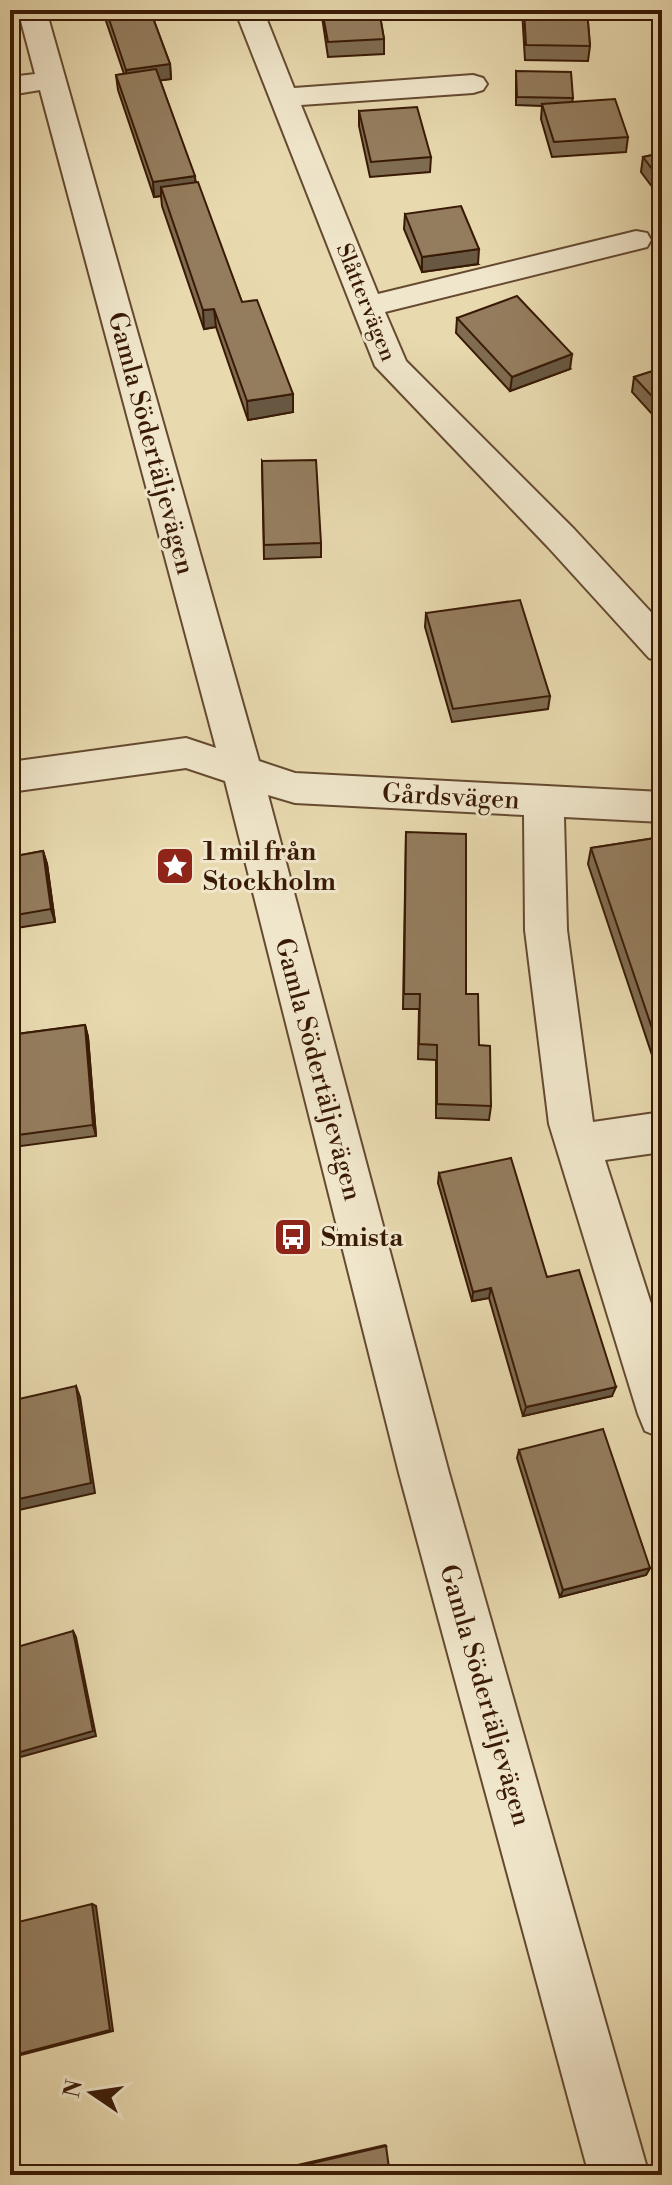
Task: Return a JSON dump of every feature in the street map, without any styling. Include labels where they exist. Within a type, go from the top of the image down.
[{"type":"street","name":"Gamla Södertäljevägen","points":[[32,10],[31,83],[243,774],[424,1473],[619,2175]]},
{"type":"street","name":"Slåttervägen","points":[[249,10],[391,366],[561,538],[662,648]]},
{"type":"street","points":[[285,97],[473,84]]},
{"type":"street","points":[[368,306],[636,240]]},
{"type":"street","name":"Gårdsvägen","points":[[10,777],[186,753],[243,774],[295,788],[662,807]]},
{"type":"street","points":[[544,801],[546,930],[571,1124],[662,1414]]},
{"type":"street","points":[[577,1144],[662,1132]]},
{"type":"building","points":[[106,10],[150,10],[170,64],[126,70]]},
{"type":"building","points":[[322,10],[379,10],[384,39],[328,42]]},
{"type":"building","points":[[524,10],[587,10],[590,46],[526,45]]},
{"type":"building","points":[[156,69],[195,176],[153,182],[116,75]]},
{"type":"building","points":[[516,71],[571,72],[573,98],[517,97]]},
{"type":"building","points":[[615,99],[628,137],[554,142],[542,104]]},
{"type":"building","points":[[417,107],[431,157],[371,162],[359,111]]},
{"type":"building","points":[[662,153],[662,182],[643,157]]},
{"type":"building","points":[[198,182],[242,302],[257,300],[293,394],[247,401],[214,309],[203,310],[161,187]]},
{"type":"building","points":[[461,206],[479,249],[422,257],[405,214]]},
{"type":"building","points":[[517,296],[572,354],[512,377],[457,318]]},
{"type":"building","points":[[662,368],[662,407],[634,377]]},
{"type":"building","points":[[316,460],[321,543],[264,545],[262,461]]},
{"type":"building","points":[[10,548],[15,573],[10,574]]},
{"type":"building","points":[[520,600],[550,696],[453,709],[426,613]]},
{"type":"building","points":[[406,832],[466,834],[466,994],[478,994],[479,1045],[490,1046],[491,1106],[437,1104],[437,1045],[419,1044],[420,994],[404,994]]},
{"type":"building","points":[[662,837],[662,1039],[656,1040],[591,848]]},
{"type":"building","points":[[43,851],[51,909],[10,916],[10,857]]},
{"type":"building","points":[[85,1025],[93,1125],[10,1136],[10,1035]]},
{"type":"building","points":[[511,1158],[547,1277],[579,1270],[616,1387],[526,1407],[491,1288],[473,1292],[439,1173]]},
{"type":"building","points":[[76,1386],[91,1483],[10,1501],[10,1401]]},
{"type":"building","points":[[603,1429],[650,1568],[563,1590],[519,1450]]},
{"type":"building","points":[[73,1631],[93,1731],[10,1755],[10,1649]]},
{"type":"building","points":[[92,1904],[110,2030],[11,2056],[10,1924]]},
{"type":"building","points":[[386,2146],[390,2175],[275,2175],[274,2172]]},
{"type":"place","name":"1 mil från Stockholm","points":[[175,866]]},
{"type":"place","name":"Smista","points":[[293,1237]]}]
